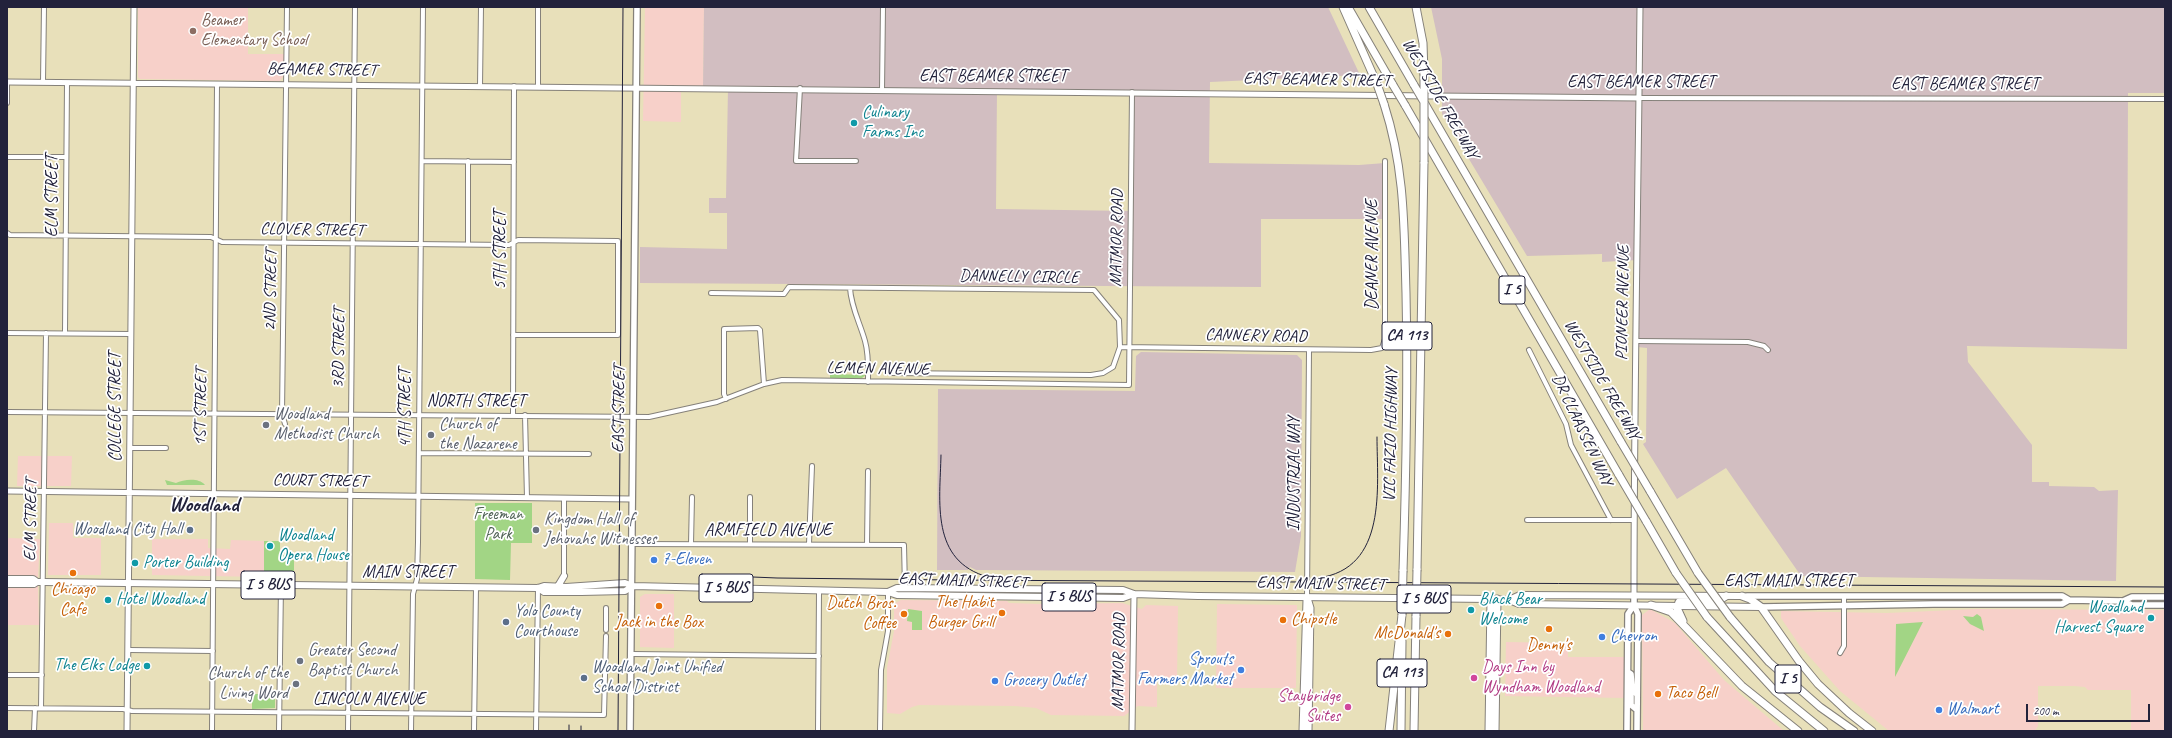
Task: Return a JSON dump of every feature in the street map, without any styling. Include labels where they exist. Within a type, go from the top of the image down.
[{"type":"highway","name":"VIC FAZIO HIGHWAY","points":[[1343,7],[1377,84],[1384,104],[1397,151],[1404,208],[1407,397],[1401,731]]},
{"type":"highway","name":"WESTSIDE FREEWAY","points":[[1348,7],[1676,573],[1707,617],[1775,692],[1824,731]]},
{"type":"highway","name":"WESTSIDE FREEWAY","points":[[1369,7],[1698,573],[1730,617],[1769,662],[1820,707],[1854,731]]},
{"type":"highway","name":"VIC FAZIO HIGHWAY","points":[[1414,731],[1424,162],[1423,42],[1416,7]]},
{"type":"highway","points":[[1684,625],[1677,605],[1681,601],[1718,601],[1726,596]]},
{"type":"highway","points":[[1742,596],[1750,599],[1761,607],[1799,661],[1818,684],[1849,713],[1872,731]]},
{"type":"highway","points":[[1303,731],[1307,598]]},
{"type":"highway","points":[[1307,598],[1310,608],[1308,731]]},
{"type":"highway","points":[[1489,731],[1494,599]]},
{"type":"highway","points":[[1494,599],[1495,731]]},
{"type":"highway","points":[[1651,605],[1669,610],[1742,686],[1798,731]]},
{"type":"highway","points":[[1389,731],[1402,615]]},
{"type":"main road","name":"EAST STREET","points":[[630,731],[632,654],[637,7]]},
{"type":"main road","points":[[564,576],[566,584],[570,585]]},
{"type":"main road","points":[[558,586],[563,581],[564,576]]},
{"type":"main road","name":"MAIN STREET","points":[[7,579],[33,579],[40,582]]},
{"type":"main road","name":"MAIN STREET","points":[[7,584],[34,584],[40,582],[537,588],[625,583],[632,586]]},
{"type":"main road","name":"EAST MAIN STREET","points":[[632,586],[819,592],[888,592],[897,588],[1123,590],[1134,594],[1307,598],[1494,599],[1509,600],[1519,604],[1761,607],[1934,604],[2062,604],[2069,600]]},
{"type":"main road","name":"MAIN STREET","points":[[537,588],[544,592],[581,592],[624,591],[632,586]]},
{"type":"main road","name":"EAST MAIN STREET","points":[[888,592],[897,596],[1123,598],[1134,594]]},
{"type":"main road","name":"EAST MAIN STREET","points":[[1509,600],[1520,595],[2062,596],[2069,600],[2123,600],[2132,596],[2165,597]]},
{"type":"main road","points":[[1538,604],[1542,598],[1553,598],[1563,595]]},
{"type":"main road","name":"PIONEER AVENUE","points":[[1634,596],[1634,605],[1638,614],[1637,731]]},
{"type":"main road","name":"EAST MAIN STREET","points":[[2123,600],[2132,605],[2165,605]]},
{"type":"main road","name":"PIONEER AVENUE","points":[[1627,731],[1628,614],[1634,605]]},
{"type":"main road","points":[[1628,672],[1631,674],[1632,686],[1637,696]]},
{"type":"main road","points":[[1627,688],[1631,693],[1632,705],[1636,710]]},
{"type":"street","points":[[43,82],[44,7]]},
{"type":"street","name":"COLLEGE STREET","points":[[127,731],[129,650],[129,492],[134,7]]},
{"type":"street","name":"2ND STREET","points":[[285,424],[282,414],[287,7]]},
{"type":"street","name":"3RD STREET","points":[[348,731],[355,7]]},
{"type":"street","name":"4TH STREET","points":[[411,731],[413,594],[417,579],[423,7]]},
{"type":"street","points":[[480,86],[481,7]]},
{"type":"street","points":[[538,7],[538,86]]},
{"type":"street","points":[[882,90],[883,7]]},
{"type":"street","name":"PIONEER AVENUE","points":[[1634,596],[1633,520],[1640,7]]},
{"type":"street","points":[[7,82],[7,103]]},
{"type":"street","name":"BEAMER STREET","points":[[7,82],[636,87]]},
{"type":"street","name":"ELM STREET","points":[[65,333],[67,83]]},
{"type":"street","name":"1ST STREET","points":[[212,731],[217,84]]},
{"type":"street","name":"5TH STREET","points":[[513,415],[514,86]]},
{"type":"street","name":"EAST BEAMER STREET","points":[[636,87],[1639,98],[2165,99]]},
{"type":"street","points":[[800,88],[796,161],[856,161]]},
{"type":"street","name":"MATMOR ROAD","points":[[1129,385],[1132,92]]},
{"type":"street","points":[[7,157],[66,157]]},
{"type":"street","points":[[422,161],[514,162]]},
{"type":"street","name":"DEANER AVENUE","points":[[1382,348],[1385,339],[1385,161]]},
{"type":"street","points":[[468,162],[468,244]]},
{"type":"street","name":"CLOVER STREET","points":[[7,233],[10,235],[211,237],[222,242],[509,245],[518,240],[618,241],[618,335],[513,335]]},
{"type":"street","name":"DANNELLY CIRCLE","points":[[711,293],[784,294],[789,287],[1094,290],[1119,320],[1120,347],[1113,367],[1102,373],[1090,375],[891,373]]},
{"type":"street","points":[[850,288],[851,300],[866,342],[868,382]]},
{"type":"street","points":[[726,398],[724,394],[724,329],[758,328],[760,330],[764,384]]},
{"type":"street","points":[[7,333],[131,334]]},
{"type":"street","name":"ELM STREET","points":[[42,708],[40,582],[44,491],[46,333]]},
{"type":"street","points":[[1636,341],[1748,342],[1764,346],[1768,350]]},
{"type":"street","name":"CANNERY ROAD","points":[[1120,347],[1309,350],[1371,350],[1382,348]]},
{"type":"street","name":"INDUSTRIAL WAY","points":[[1307,598],[1309,350]]},
{"type":"street","name":"DR CLAASSEN WAY","points":[[1529,350],[1566,424],[1571,445],[1611,520]]},
{"type":"street","points":[[906,373],[906,382]]},
{"type":"street","points":[[1018,374],[1018,384]]},
{"type":"street","name":"LEMEN AVENUE","points":[[633,417],[660,415],[726,398],[764,384],[782,380],[1129,385]]},
{"type":"street","name":"NORTH STREET","points":[[7,412],[633,417]]},
{"type":"street","points":[[525,415],[527,498]]},
{"type":"street","points":[[130,448],[166,448]]},
{"type":"street","points":[[419,453],[589,454]]},
{"type":"street","points":[[809,544],[812,466]]},
{"type":"street","points":[[867,545],[868,471]]},
{"type":"street","name":"COURT STREET","points":[[7,491],[632,499]]},
{"type":"street","points":[[691,544],[692,497]]},
{"type":"street","points":[[750,497],[750,544]]},
{"type":"street","points":[[564,498],[564,576]]},
{"type":"street","points":[[1526,520],[1633,520]]},
{"type":"street","name":"ARMFIELD AVENUE","points":[[632,544],[904,545],[905,588]]},
{"type":"street","points":[[279,731],[281,585]]},
{"type":"street","points":[[474,731],[476,587]]},
{"type":"street","points":[[536,731],[537,588]]},
{"type":"street","points":[[818,731],[819,592]]},
{"type":"street","points":[[880,731],[881,670],[888,631],[888,592]]},
{"type":"street","name":"MATMOR ROAD","points":[[1132,731],[1134,594]]},
{"type":"street","points":[[1840,652],[1844,646],[1844,596]]},
{"type":"street","points":[[606,608],[606,630]]},
{"type":"street","name":"LINCOLN AVENUE","points":[[7,708],[212,712],[604,715],[606,636]]},
{"type":"street","points":[[129,650],[213,651]]},
{"type":"street","points":[[632,654],[819,656]]},
{"type":"street","points":[[7,675],[42,675]]},
{"type":"street","points":[[34,731],[35,708]]},
{"type":"shaded area","name":"Beamer Elementary School","points":[[138,7],[248,7],[248,54],[284,54],[284,75],[280,81],[140,79],[138,77]]},
{"type":"shaded area","points":[[645,7],[704,7],[703,88],[681,88],[681,122],[643,121]]},
{"type":"shaded area","points":[[704,7],[1328,7],[1360,75],[1210,82],[1209,163],[1359,165],[1385,163],[1385,219],[1261,219],[1261,287],[640,283],[640,247],[727,249],[727,213],[709,213],[709,198],[726,198],[728,88],[703,88]],"holes":[[[997,90],[1132,92],[1131,211],[996,209]]]},
{"type":"shaded area","points":[[1431,7],[2165,7],[2165,93],[2128,93],[2127,349],[1967,346],[1968,362],[2032,445],[2032,482],[2049,482],[2049,486],[2094,487],[2099,491],[2118,490],[2116,581],[1801,576],[1726,468],[1677,499],[1643,444],[1646,442],[1647,348],[1637,347],[1638,260],[1602,262],[1602,254],[1527,256],[1442,114],[1442,59]]},
{"type":"shaded area","points":[[1141,352],[1297,355],[1302,360],[1301,536],[1295,572],[976,570],[970,567],[968,570],[937,570],[938,389],[1135,391],[1136,356]]},
{"type":"shaded area","points":[[18,456],[72,456],[71,486],[17,486]]},
{"type":"shaded area","points":[[49,523],[73,523],[73,538],[101,538],[101,575],[48,575]]},
{"type":"shaded area","points":[[7,538],[40,539],[38,577],[7,576]]},
{"type":"shaded area","points":[[152,539],[208,539],[208,548],[230,549],[231,540],[264,541],[264,577],[152,575]]},
{"type":"shaded area","points":[[7,585],[38,586],[39,625],[7,625]]},
{"type":"shaded area","points":[[645,594],[674,594],[674,648],[640,647],[640,597]]},
{"type":"shaded area","points":[[901,600],[1007,601],[1009,603],[1041,604],[1122,603],[1142,609],[1146,605],[1178,606],[1177,680],[1157,680],[1157,707],[1138,706],[1124,716],[1051,715],[1036,708],[1015,706],[919,705],[900,714],[887,713],[887,668],[894,631],[894,604]]},
{"type":"shaded area","points":[[1217,604],[1297,605],[1296,688],[1216,688]]},
{"type":"shaded area","points":[[1650,609],[1675,623],[1724,680],[1784,731],[1643,731],[1642,615]]},
{"type":"shaded area","points":[[1977,609],[2165,610],[2165,731],[2131,731],[2131,690],[2088,690],[2085,687],[2074,686],[2038,686],[2038,726],[2035,731],[1889,731],[1840,691],[1800,646],[1781,618],[1781,611],[1887,613]]},
{"type":"shaded area","points":[[1506,642],[1568,643],[1568,657],[1624,657],[1624,698],[1505,696]]},
{"type":"green space","points":[[830,374],[866,375],[862,378],[830,378]]},
{"type":"green space","points":[[165,480],[176,483],[186,480],[195,480],[202,482],[205,485],[167,485]]},
{"type":"green space","name":"Freeman Park","points":[[475,503],[532,503],[532,543],[511,543],[510,580],[475,579]]},
{"type":"green space","points":[[264,541],[280,542],[280,551],[285,557],[294,558],[294,576],[264,576]]},
{"type":"green space","points":[[908,609],[922,611],[922,630],[912,630],[912,622],[907,621]]},
{"type":"green space","points":[[1977,614],[1981,617],[1984,631],[1970,624],[1963,616],[1973,617]]},
{"type":"green space","points":[[1923,622],[1895,677],[1896,624]]},
{"type":"green space","points":[[252,694],[275,694],[275,708],[252,709]]},
{"type":"railway","points":[[618,731],[623,7]]},
{"type":"railway","points":[[1318,578],[1341,571],[1357,559],[1367,543],[1374,523],[1377,501],[1377,437]]},
{"type":"railway","points":[[941,455],[940,510],[942,528],[947,544],[956,558],[969,569],[988,577]]},
{"type":"railway","points":[[704,575],[777,578],[952,580],[2165,587]]},
{"type":"railway","points":[[569,725],[569,731]]},
{"type":"railway","points":[[581,726],[581,731]]},
{"type":"place","name":"Beamer Elementary School","points":[[193,31]]},
{"type":"place","name":"Culinary Farms Inc","points":[[854,123]]},
{"type":"place","name":"Woodland Methodist Church","points":[[266,425]]},
{"type":"place","name":"Church of the Nazarene","points":[[431,435]]},
{"type":"place","name":"Woodland City Hall","points":[[190,530]]},
{"type":"place","name":"Kingdom Hall of Jehovahs Witnesses","points":[[536,530]]},
{"type":"place","name":"Woodland Opera House","points":[[270,546]]},
{"type":"place","name":"7-Eleven","points":[[654,560]]},
{"type":"place","name":"Porter Building","points":[[135,563]]},
{"type":"place","name":"Chicago Cafe","points":[[73,573]]},
{"type":"place","name":"Hotel Woodland","points":[[108,600]]},
{"type":"place","name":"Jack in the Box","points":[[659,606]]},
{"type":"place","name":"Black Bear Welcome","points":[[1471,610]]},
{"type":"place","name":"The Habit Burger Grill","points":[[1002,613]]},
{"type":"place","name":"Dutch Bros. Coffee","points":[[904,614]]},
{"type":"place","name":"Woodland Harvest Square","points":[[2151,618]]},
{"type":"place","name":"Chipotle","points":[[1283,620]]},
{"type":"place","name":"Yolo County Courthouse","points":[[506,622]]},
{"type":"place","name":"Denny's","points":[[1549,629]]},
{"type":"place","name":"McDonald's","points":[[1448,634]]},
{"type":"place","name":"Chevron","points":[[1602,637]]},
{"type":"place","name":"Greater Second Baptist Church","points":[[300,661]]},
{"type":"place","name":"The Elks Lodge","points":[[147,666]]},
{"type":"place","name":"Sprouts Farmers Market","points":[[1241,670]]},
{"type":"place","name":"Woodland Joint Unified School District","points":[[584,678]]},
{"type":"place","name":"Days Inn by Wyndham Woodland","points":[[1474,678]]},
{"type":"place","name":"Grocery Outlet","points":[[995,681]]},
{"type":"place","name":"Church of the Living Word","points":[[296,684]]},
{"type":"place","name":"Taco Bell","points":[[1658,694]]},
{"type":"place","name":"Staybridge Suites","points":[[1348,707]]},
{"type":"place","name":"Walmart","points":[[1939,710]]},
{"type":"district","name":"Woodland","points":[[204,505]]}]
